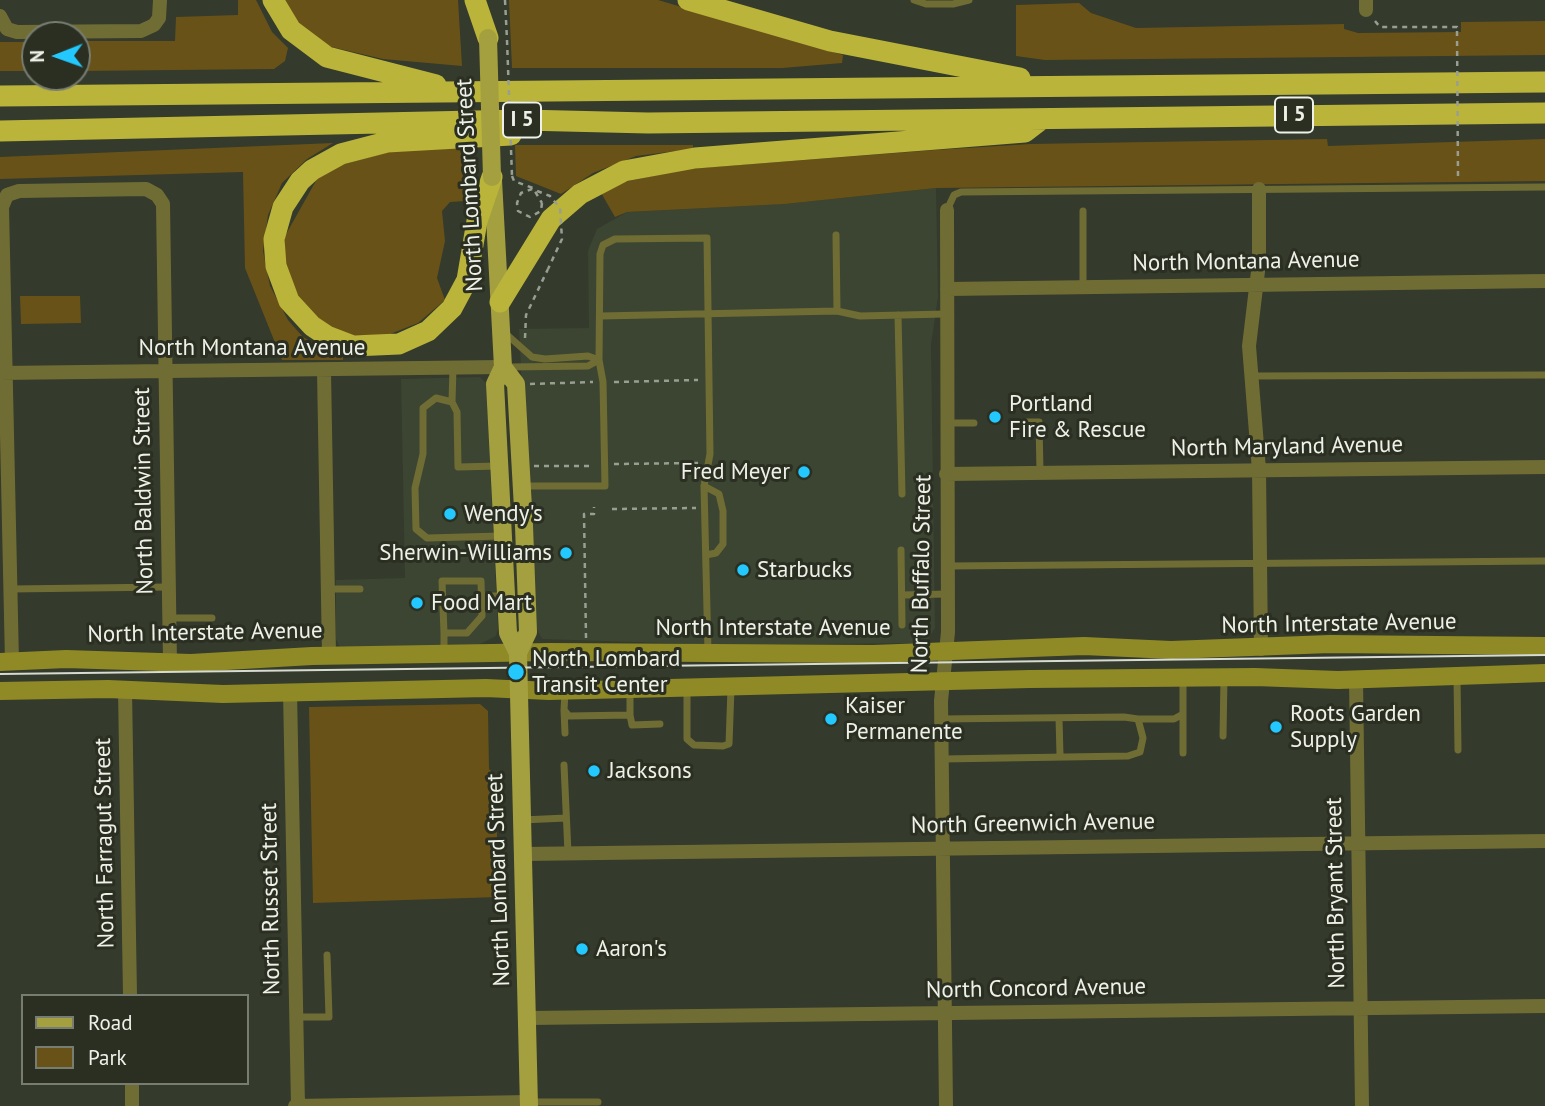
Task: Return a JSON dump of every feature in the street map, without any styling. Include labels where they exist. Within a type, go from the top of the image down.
[{"type":"highway","points":[[273,0],[291,30],[327,57],[465,93]]},
{"type":"highway","points":[[475,0],[497,39]]},
{"type":"highway","points":[[688,0],[830,41],[1071,87]]},
{"type":"highway","name":"I 5","points":[[0,96],[1545,82]]},
{"type":"highway","name":"I 5","points":[[0,131],[523,120],[561,124],[1545,113]]},
{"type":"highway","points":[[500,302],[551,219],[580,194],[624,171],[695,158],[1026,132],[1043,118]]},
{"type":"highway","points":[[502,176],[477,221],[467,279],[452,308],[428,331],[399,344],[354,346],[327,336],[312,326],[289,301],[276,266],[274,239],[283,207],[300,181],[312,170],[361,147],[417,138],[524,135],[561,124]]},
{"type":"main road","name":"North Lombard Street","points":[[487,0],[497,39],[502,176],[500,302],[503,367],[495,384],[508,633],[518,653],[529,1104]]},
{"type":"main road","name":"North Lombard Street","points":[[503,367],[516,384],[522,486],[528,632],[518,653]]},
{"type":"street","points":[[3,23],[17,32],[141,31],[154,25],[159,18],[160,0]]},
{"type":"street","name":"North Baldwin Street","points":[[3,372],[2,207],[7,195],[19,191],[146,189],[157,195],[163,204],[170,662]]},
{"type":"street","points":[[1259,189],[1259,263],[1249,333],[1259,470],[1261,649]]},
{"type":"street","name":"North Buffalo Street","points":[[946,1106],[942,719],[947,594],[947,210]]},
{"type":"street","name":"North Montana Avenue","points":[[947,289],[1545,281]]},
{"type":"street","name":"North Montana Avenue","points":[[3,372],[324,371],[503,367]]},
{"type":"street","points":[[324,371],[328,655]]},
{"type":"street","points":[[3,372],[5,566],[11,589],[6,662]]},
{"type":"street","name":"North Maryland Avenue","points":[[946,474],[1545,467]]},
{"type":"street","name":"North Interstate Avenue","points":[[6,662],[170,662],[328,655],[946,651],[1084,646],[1171,650],[1261,649],[1330,644],[1545,646]]},
{"type":"street","points":[[0,691],[125,689],[223,694],[290,691],[565,691],[1183,677],[1356,679],[1545,673]]},
{"type":"street","name":"North Bryant Street","points":[[1356,679],[1362,1106]]},
{"type":"street","name":"North Farragut Street","points":[[125,689],[130,994]]},
{"type":"street","name":"North Russet Street","points":[[290,691],[296,1106]]},
{"type":"street","name":"North Greenwich Avenue","points":[[522,854],[1545,841]]},
{"type":"street","name":"North Concord Avenue","points":[[528,1018],[1545,1006]]},
{"type":"street","points":[[132,1085],[132,1106]]},
{"type":"street","points":[[296,1106],[529,1104]]},
{"type":"lane","points":[[914,0],[926,4],[953,4],[969,0]]},
{"type":"lane","points":[[947,210],[954,195],[961,192],[1545,187]]},
{"type":"lane","points":[[1083,211],[1083,287]]},
{"type":"lane","points":[[836,235],[837,311]]},
{"type":"lane","points":[[522,486],[605,486],[603,382],[599,360],[600,254],[603,245],[615,239],[707,238],[708,464],[704,486],[708,654]]},
{"type":"lane","points":[[601,316],[837,311],[860,316],[945,314]]},
{"type":"lane","points":[[898,315],[902,494]]},
{"type":"lane","points":[[501,329],[532,357],[545,359],[588,356],[599,360]]},
{"type":"lane","points":[[503,367],[588,366],[599,360]]},
{"type":"lane","points":[[453,368],[452,402],[457,412],[458,467],[499,466]]},
{"type":"lane","points":[[1251,376],[1545,375]]},
{"type":"lane","points":[[452,402],[436,398],[423,408],[423,454],[415,488],[416,529],[427,538],[503,536]]},
{"type":"lane","points":[[1016,422],[1039,422],[1040,473]]},
{"type":"lane","points":[[946,423],[974,423]]},
{"type":"lane","points":[[704,486],[719,494],[723,511],[723,544],[716,553],[706,555]]},
{"type":"lane","points":[[901,550],[902,625]]},
{"type":"lane","points":[[947,566],[1545,561]]},
{"type":"lane","points":[[444,633],[467,632],[482,617],[481,580],[443,581],[444,654]]},
{"type":"lane","points":[[11,589],[168,587]]},
{"type":"lane","points":[[327,589],[359,589]]},
{"type":"lane","points":[[902,595],[947,594]]},
{"type":"lane","points":[[482,596],[506,596]]},
{"type":"lane","points":[[169,618],[212,618]]},
{"type":"lane","points":[[1457,674],[1458,750]]},
{"type":"lane","points":[[1183,677],[1183,753]]},
{"type":"lane","points":[[1223,736],[1224,677]]},
{"type":"lane","points":[[687,689],[687,739],[694,745],[723,746],[729,744],[731,688]]},
{"type":"lane","points":[[630,690],[632,725],[660,724]]},
{"type":"lane","points":[[565,691],[565,733]]},
{"type":"lane","points":[[564,710],[569,716],[630,715]]},
{"type":"lane","points":[[942,719],[1174,719],[1183,715]]},
{"type":"lane","points":[[1059,718],[1060,755]]},
{"type":"lane","points":[[942,759],[1136,755],[1140,752],[1143,738],[1138,719]]},
{"type":"lane","points":[[564,765],[568,853]]},
{"type":"lane","points":[[522,820],[566,818]]},
{"type":"lane","points":[[296,1017],[329,1017],[327,955]]},
{"type":"lane","points":[[529,1104],[598,1101]]},
{"type":"path","name":"North Lombard Street","points":[[502,176],[497,39],[505,0]]},
{"type":"path","points":[[1366,5],[1380,27],[1457,27],[1458,177]]},
{"type":"path","points":[[502,176],[533,188],[542,203],[541,211],[530,216],[519,211],[517,203],[521,193],[532,189],[550,196],[560,208],[562,239],[524,320]]},
{"type":"path","points":[[611,464],[708,464]]},
{"type":"path","points":[[521,467],[593,466]]},
{"type":"path","points":[[586,652],[584,514],[594,514],[594,507]]},
{"type":"path","points":[[612,509],[705,507]]},
{"type":"shaded area","points":[[936,188],[938,297],[931,345],[935,628],[928,640],[920,643],[724,645],[542,639],[534,624],[519,329],[589,328],[588,251],[597,229],[627,212],[785,204]]},
{"type":"shaded area","points":[[480,377],[486,383],[498,629],[496,636],[472,648],[340,648],[336,639],[336,580],[405,578],[401,379]]},
{"type":"green space","points":[[238,0],[256,0],[272,32],[288,48],[285,61],[274,69],[91,71],[91,41],[175,41],[176,17],[238,15]]},
{"type":"green space","points":[[283,0],[458,0],[462,66],[383,59],[323,45],[298,24]]},
{"type":"green space","points":[[509,0],[658,0],[843,55],[842,63],[782,68],[512,68]]},
{"type":"green space","points":[[1079,3],[1091,13],[1136,28],[1344,24],[1344,29],[1358,33],[1461,32],[1461,22],[1545,21],[1545,55],[1045,60],[1016,56],[1016,5]]},
{"type":"green space","points":[[0,42],[21,42],[21,71],[0,71]]},
{"type":"green space","points":[[1327,139],[1328,146],[1545,139],[1545,181],[936,188],[785,204],[627,212],[615,217],[600,191],[619,183],[687,169],[935,150],[1030,144]]},
{"type":"green space","points":[[333,143],[307,159],[282,183],[268,215],[263,251],[270,286],[288,320],[302,336],[320,348],[343,357],[343,360],[282,360],[245,268],[243,172],[0,179],[0,157]]},
{"type":"green space","points":[[515,145],[693,145],[693,149],[636,156],[593,173],[561,194],[516,176]]},
{"type":"green space","points":[[464,146],[465,201],[450,202],[442,211],[445,241],[437,278],[445,300],[418,323],[385,336],[352,335],[324,324],[302,303],[287,274],[284,250],[285,236],[317,179],[341,165],[392,151]]},
{"type":"green space","points":[[20,296],[80,296],[81,323],[21,324]]},
{"type":"green space","points":[[480,704],[488,711],[489,769],[496,777],[498,897],[313,903],[309,707]]},
{"type":"tram line","points":[[0,674],[1545,655]]},
{"type":"place","name":"Portland Fire & Rescue","points":[[995,417]]},
{"type":"place","name":"Fred Meyer","points":[[804,472]]},
{"type":"place","name":"Wendy's","points":[[450,514]]},
{"type":"place","name":"Sherwin-Williams","points":[[566,553]]},
{"type":"place","name":"Starbucks","points":[[743,570]]},
{"type":"place","name":"Food Mart","points":[[417,603]]},
{"type":"place","name":"North Lombard Transit Center","points":[[516,672]]},
{"type":"place","name":"Kaiser Permanente","points":[[831,719]]},
{"type":"place","name":"Roots Garden Supply","points":[[1276,727]]},
{"type":"place","name":"Jacksons","points":[[594,771]]},
{"type":"place","name":"Aaron's","points":[[582,949]]}]
